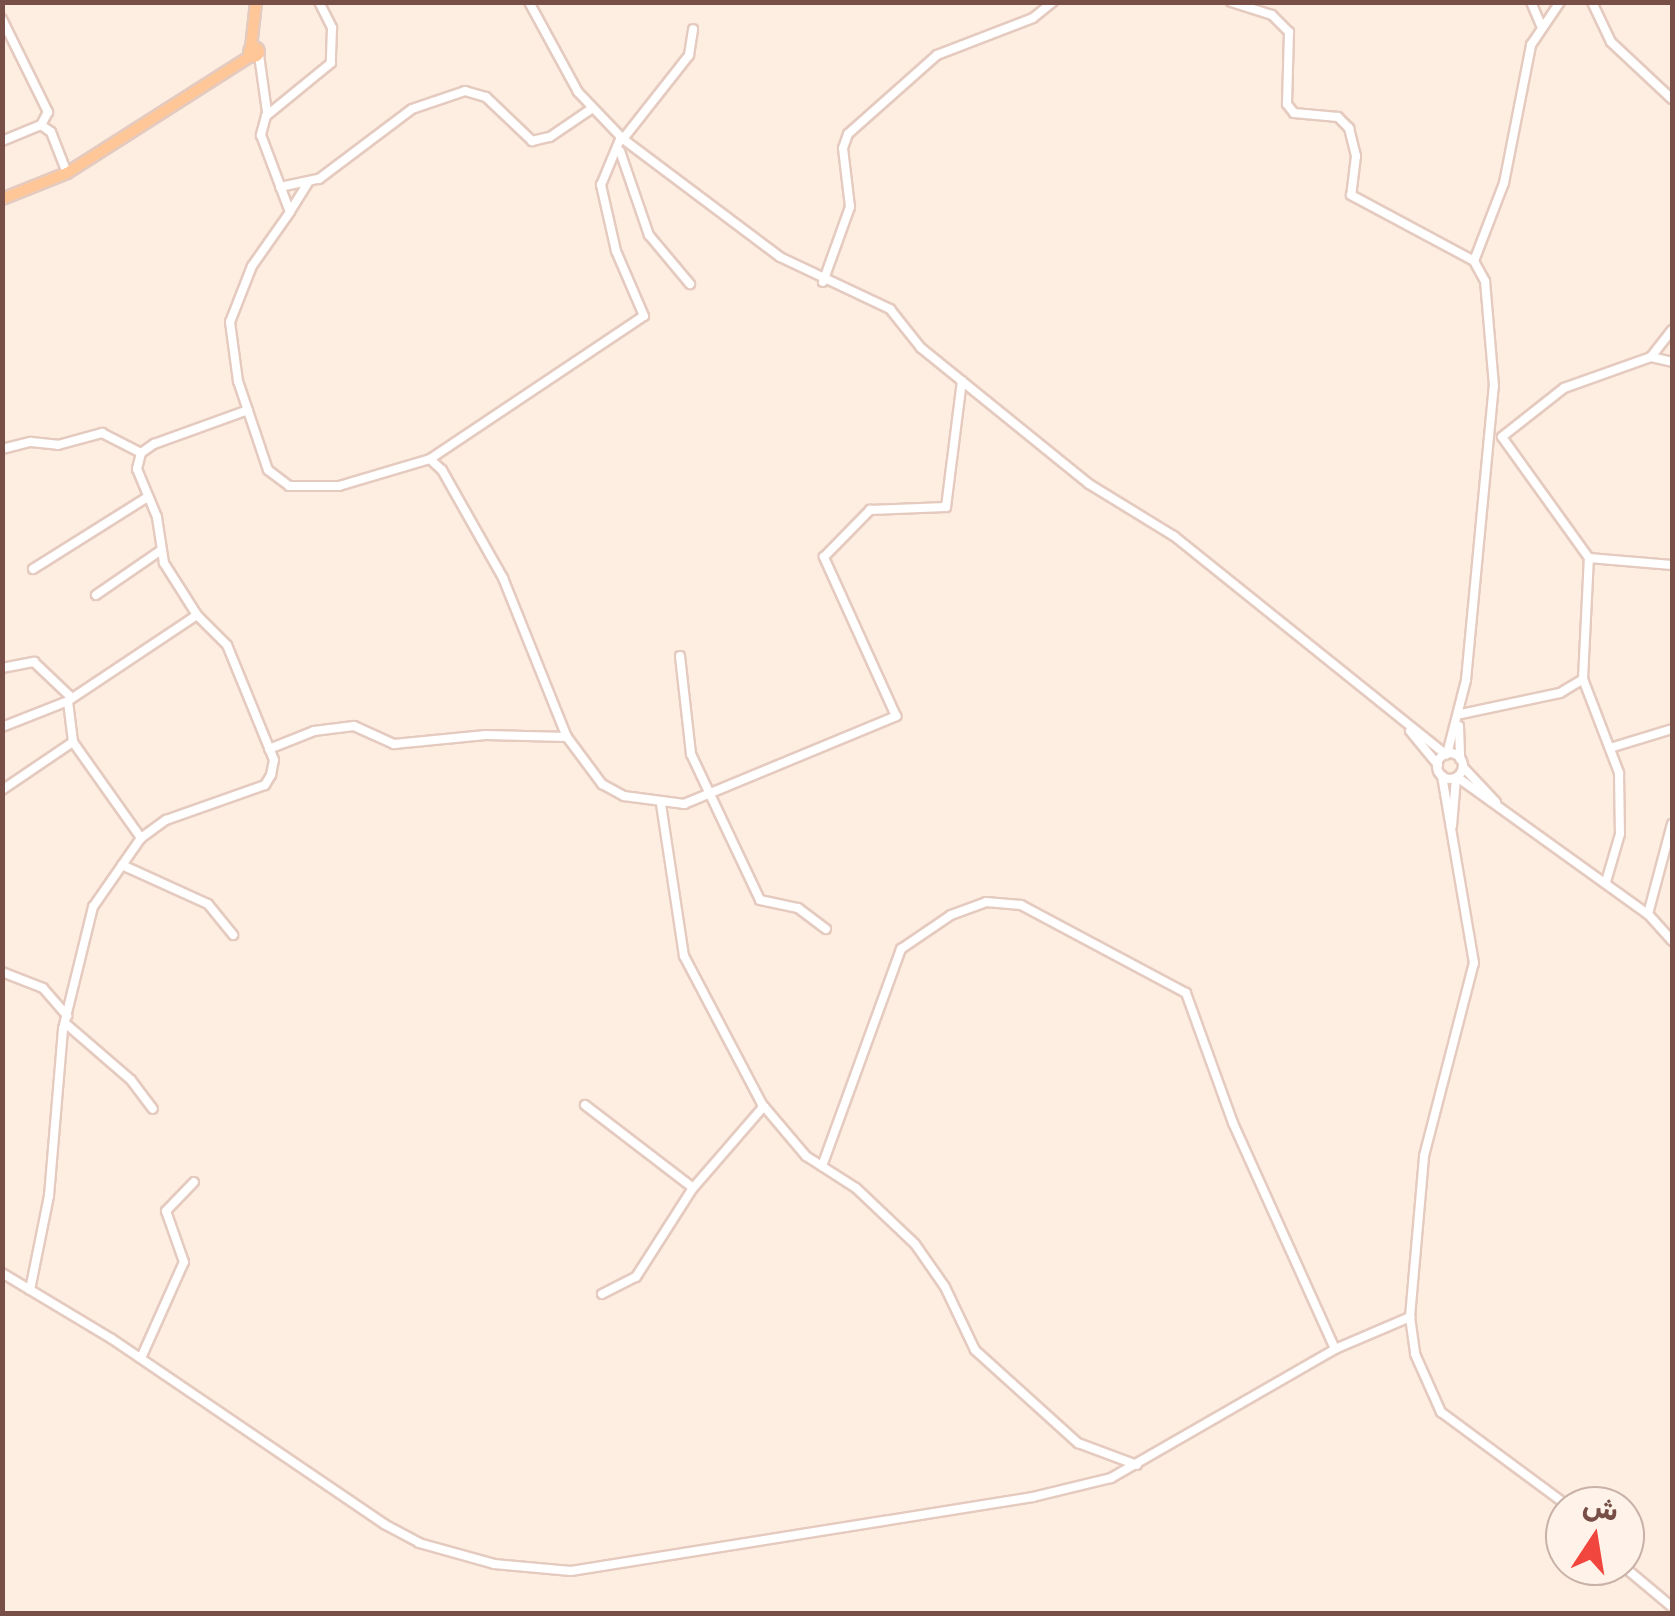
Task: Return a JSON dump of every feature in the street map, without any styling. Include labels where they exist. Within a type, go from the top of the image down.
[{"type":"main road","points":[[2,199],[67,173],[229,70],[254,50],[256,2]]},
{"type":"street","points":[[266,116],[331,63],[332,28],[319,2]]},
{"type":"street","points":[[528,2],[590,109],[621,141],[822,282],[854,288],[890,309],[920,348],[1090,484],[1174,536],[1410,731],[1448,751],[1496,802]]},
{"type":"street","points":[[822,282],[850,206],[843,148],[848,134],[938,55],[1033,18],[1053,2]]},
{"type":"street","points":[[1231,2],[1272,15],[1289,32],[1287,104],[1294,113],[1338,117],[1350,128],[1356,156],[1352,195],[1474,261],[1485,282],[1490,330],[1490,446],[1460,718],[1462,763],[1456,778],[1452,836]]},
{"type":"street","points":[[1532,2],[1542,26]]},
{"type":"street","points":[[1474,261],[1504,184],[1531,45],[1560,2]]},
{"type":"street","points":[[1592,2],[1611,42],[1672,100]]},
{"type":"street","points":[[2,19],[48,112],[41,125],[2,141]]},
{"type":"street","points":[[590,109],[550,138],[532,141],[486,97],[465,91],[412,109],[307,184],[252,266],[230,322],[248,410],[268,470],[290,486],[360,484],[430,460],[644,316],[616,251],[601,185],[621,141],[689,55],[694,29]]},
{"type":"street","points":[[254,50],[270,99],[261,135],[290,212]]},
{"type":"street","points":[[270,99],[283,100]]},
{"type":"street","points":[[41,125],[51,132],[67,173]]},
{"type":"street","points":[[621,141],[648,235],[690,284]]},
{"type":"street","points":[[280,186],[307,184]]},
{"type":"street","points":[[1490,446],[1564,388],[1651,357],[1672,330]]},
{"type":"street","points":[[1651,357],[1672,362]]},
{"type":"street","points":[[430,460],[442,470],[503,578],[567,738],[602,784],[662,804],[708,794],[896,716],[824,557],[879,506],[946,507],[962,382]]},
{"type":"street","points":[[140,453],[187,428],[248,410]]},
{"type":"street","points":[[2,450],[31,442],[58,446],[102,433],[140,453]]},
{"type":"street","points":[[1502,437],[1589,558],[1583,679],[1619,773],[1620,834],[1606,882]]},
{"type":"street","points":[[30,1290],[49,1196],[66,1019],[93,907],[141,838],[166,820],[265,785],[274,760],[227,646],[196,615],[160,551],[137,470],[140,453]]},
{"type":"street","points":[[33,569],[148,498]]},
{"type":"street","points":[[96,595],[160,551]]},
{"type":"street","points":[[1589,558],[1672,564]]},
{"type":"street","points":[[2,728],[70,700],[196,615]]},
{"type":"street","points":[[680,656],[691,754],[760,900],[798,908],[826,929]]},
{"type":"street","points":[[2,668],[34,662],[70,700],[74,742],[141,838]]},
{"type":"street","points":[[1460,718],[1560,693],[1583,679]]},
{"type":"street","points":[[1438,765],[1448,751],[1460,718]]},
{"type":"street","points":[[269,750],[314,731],[354,726],[394,744],[486,735],[567,738]]},
{"type":"street","points":[[1610,748],[1672,729]]},
{"type":"street","points":[[1410,731],[1438,765],[1442,776],[1474,962],[1424,1156],[1410,1317],[1415,1354],[1440,1412],[1545,1489]]},
{"type":"street","points":[[2,790],[74,742]]},
{"type":"street","points":[[1442,776],[1456,778],[1496,802],[1648,914],[1672,941]]},
{"type":"street","points":[[1454,798],[1472,791]]},
{"type":"street","points":[[662,804],[684,956],[764,1106],[822,1166],[856,1188],[915,1244],[945,1286],[975,1350],[1078,1444],[1112,1460],[1141,1465]]},
{"type":"street","points":[[1648,914],[1672,824]]},
{"type":"street","points":[[122,865],[208,904],[233,934]]},
{"type":"street","points":[[822,1166],[901,950],[951,915],[986,902],[1021,904],[1186,993],[1232,1123],[1336,1349]]},
{"type":"street","points":[[2,972],[43,988],[66,1019],[131,1080],[153,1109]]},
{"type":"street","points":[[585,1104],[693,1188]]},
{"type":"street","points":[[602,1294],[636,1278],[693,1188],[764,1106]]},
{"type":"street","points":[[140,1358],[184,1262],[166,1212],[194,1182]]},
{"type":"street","points":[[2,1273],[140,1358],[418,1543],[531,1569],[572,1570],[666,1557],[1111,1478],[1141,1465],[1336,1349],[1410,1317]]},
{"type":"street","points":[[1111,1478],[1112,1460]]},
{"type":"street","points":[[1645,1584],[1672,1607]]}]
